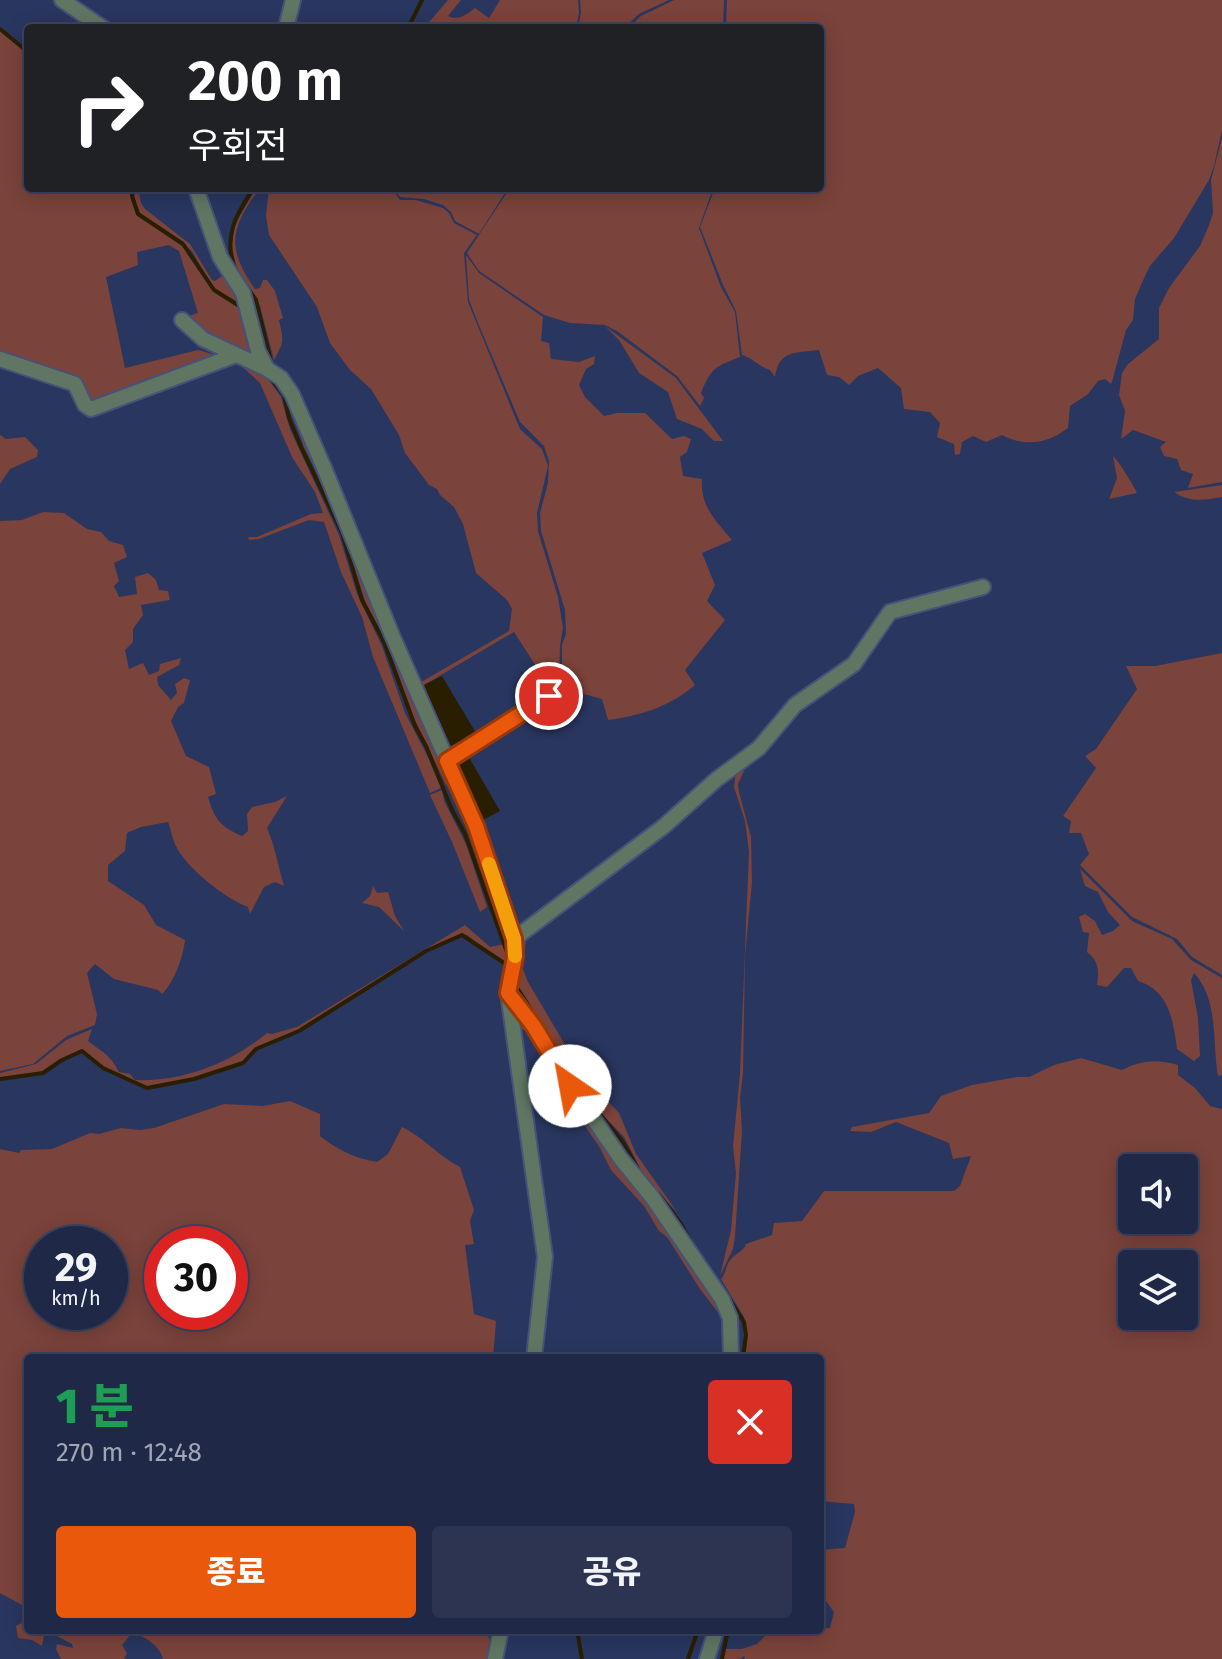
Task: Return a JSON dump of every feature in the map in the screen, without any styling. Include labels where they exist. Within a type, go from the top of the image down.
[{"type":"street","points":[[62,0],[97,24]]},
{"type":"street","points":[[287,24],[293,0]]},
{"type":"street","points":[[197,192],[220,257],[243,293],[253,336],[267,369]]},
{"type":"street","points":[[182,320],[203,339],[281,378],[292,394],[476,826],[514,939],[515,957],[508,993],[545,1257],[534,1354]]},
{"type":"street","points":[[0,359],[75,384],[85,405],[91,409],[236,355]]},
{"type":"street","points":[[514,939],[663,827],[717,779],[759,748],[795,705],[854,664],[890,612],[983,587]]},
{"type":"street","points":[[447,761],[549,696]]},
{"type":"street","points":[[508,993],[533,1025],[621,1159],[652,1197],[722,1299],[730,1318],[731,1354]]},
{"type":"street","points":[[495,1659],[500,1634]]},
{"type":"street","points":[[707,1659],[715,1634]]},
{"type":"shaded area","points":[[448,0],[461,0],[448,16],[459,18],[475,8],[489,18],[500,0],[578,0],[577,24],[427,24]]},
{"type":"shaded area","points":[[580,0],[669,0],[639,14],[628,24],[579,24]]},
{"type":"shaded area","points":[[674,0],[724,0],[723,24],[632,24],[641,16]]},
{"type":"shaded area","points":[[727,0],[1222,0],[1222,130],[1209,180],[1174,238],[1145,276],[1135,299],[1133,320],[1126,330],[1111,384],[1105,379],[1098,381],[1088,394],[1070,406],[1068,428],[1052,438],[1036,442],[1019,441],[1002,435],[986,442],[973,436],[962,442],[960,454],[955,455],[954,444],[937,437],[940,423],[930,412],[904,409],[901,388],[878,368],[858,376],[849,385],[839,377],[827,375],[819,350],[784,357],[775,377],[770,370],[742,355],[736,311],[700,227],[713,192],[824,192],[824,24],[726,24]]},
{"type":"shaded area","points":[[0,30],[24,50],[24,192],[132,192],[138,215],[185,248],[216,293],[247,312],[252,350],[235,352],[183,318],[198,313],[179,251],[169,245],[137,252],[138,265],[106,277],[125,368],[198,350],[226,358],[93,403],[82,383],[0,356]]},
{"type":"shaded area","points":[[1222,138],[1222,482],[1188,488],[1193,474],[1181,470],[1177,459],[1164,456],[1160,447],[1166,442],[1133,430],[1121,439],[1125,411],[1119,395],[1122,373],[1128,364],[1159,339],[1159,308],[1169,288],[1200,246],[1209,225],[1213,213],[1211,180]]},
{"type":"shaded area","points":[[139,192],[145,209],[190,244],[212,280],[225,274],[245,306],[213,288],[192,251],[140,213],[133,195]]},
{"type":"shaded area","points":[[254,192],[257,192],[242,215],[235,238],[236,249],[239,261],[255,289],[267,280],[275,291],[283,318],[279,320],[282,342],[274,360],[260,306],[238,271],[231,251],[235,224]]},
{"type":"shaded area","points":[[269,192],[395,192],[400,200],[416,200],[443,208],[454,223],[477,235],[464,253],[468,302],[520,429],[542,449],[548,466],[537,513],[538,531],[558,597],[563,628],[559,681],[552,691],[514,632],[424,685],[448,748],[463,743],[448,752],[416,685],[509,631],[512,609],[507,600],[476,573],[463,524],[454,507],[429,485],[405,453],[399,435],[371,389],[350,370],[330,343],[317,307],[269,235],[266,216]]},
{"type":"shaded area","points":[[397,192],[505,192],[479,234],[455,221],[443,205],[424,199],[400,197]]},
{"type":"shaded area","points":[[507,192],[712,192],[699,228],[721,287],[735,312],[740,357],[712,372],[701,393],[704,398],[700,406],[677,376],[617,331],[605,325],[570,323],[544,315],[479,271],[467,253]]},
{"type":"shaded area","points":[[466,255],[479,273],[543,317],[541,341],[549,343],[551,359],[579,362],[595,356],[594,364],[586,369],[579,385],[585,397],[604,416],[645,413],[672,439],[684,436],[691,439],[687,452],[680,457],[683,476],[702,479],[706,505],[732,540],[702,553],[715,585],[707,601],[725,620],[685,670],[695,685],[665,704],[643,713],[608,720],[602,699],[584,694],[562,682],[565,610],[541,531],[540,513],[548,483],[549,461],[544,446],[520,422],[480,328],[469,300]]},
{"type":"shaded area","points":[[605,326],[676,378],[723,441],[714,441],[702,429],[677,419],[668,392],[639,373],[619,340]]},
{"type":"shaded area","points":[[238,363],[266,376],[281,397],[290,429],[339,535],[357,594],[382,646],[405,713],[441,788],[430,793],[373,657],[362,617],[341,572],[324,522],[309,520],[249,540],[248,537],[257,537],[311,514],[323,513],[315,492],[292,457],[260,383]]},
{"type":"shaded area","points":[[280,380],[453,782],[446,785],[413,716],[386,640],[366,604],[335,510],[304,447]]},
{"type":"shaded area","points":[[0,435],[6,439],[25,437],[38,450],[37,457],[10,469],[0,484]]},
{"type":"shaded area","points":[[1113,456],[1137,493],[1109,499],[1117,478]]},
{"type":"shaded area","points":[[1222,485],[1222,497],[1209,499],[1191,499],[1174,492]]},
{"type":"shaded area","points":[[43,512],[64,513],[87,529],[101,532],[109,541],[123,545],[127,557],[114,563],[119,581],[114,586],[119,597],[137,594],[135,577],[148,573],[156,580],[159,590],[168,591],[170,600],[141,605],[143,615],[133,629],[133,642],[125,650],[129,669],[143,663],[149,675],[159,671],[160,664],[181,658],[179,665],[157,677],[158,685],[171,700],[177,693],[175,684],[184,678],[190,680],[184,703],[178,707],[171,721],[186,756],[209,767],[216,794],[208,797],[223,825],[242,836],[248,831],[247,814],[252,807],[287,796],[267,828],[284,886],[275,882],[264,887],[250,914],[248,907],[218,890],[188,864],[175,843],[168,822],[127,833],[125,851],[108,865],[108,881],[144,905],[156,925],[185,940],[174,976],[162,994],[158,990],[114,979],[95,964],[87,973],[97,1014],[95,1025],[67,1036],[33,1064],[0,1071],[0,521],[22,520]]},
{"type":"shaded area","points":[[1222,653],[1222,975],[1192,957],[1177,939],[1132,917],[1080,865],[1089,854],[1081,833],[1069,833],[1071,821],[1063,816],[1096,768],[1085,756],[1096,749],[1137,689],[1126,666],[1155,666]]},
{"type":"shaded area","points":[[442,676],[476,733],[447,748],[424,685]]},
{"type":"shaded area","points":[[470,759],[500,811],[481,821],[457,766]]},
{"type":"shaded area","points":[[736,771],[744,771],[738,784],[751,837],[752,882],[745,956],[740,1098],[742,1132],[735,1237],[733,1249],[720,1276],[731,1230],[736,1173],[733,1146],[740,1074],[749,851],[745,821],[734,787]]},
{"type":"shaded area","points":[[442,790],[444,801],[466,844],[487,907],[480,912],[430,795]]},
{"type":"shaded area","points":[[1080,869],[1132,921],[1172,939],[1191,960],[1222,978],[1222,1075],[1218,1076],[1211,1009],[1202,984],[1194,973],[1191,980],[1198,1018],[1200,1056],[1194,1061],[1177,1049],[1174,1027],[1163,999],[1138,981],[1131,968],[1124,968],[1107,987],[1097,985],[1097,967],[1087,952],[1089,933],[1083,932],[1079,917],[1085,914],[1095,921],[1102,935],[1120,925],[1108,912],[1098,892],[1085,886]]},
{"type":"shaded area","points":[[373,886],[377,893],[388,892],[395,916],[404,931],[379,907],[362,903],[370,896]]},
{"type":"shaded area","points":[[465,925],[490,947],[504,944],[507,963],[467,935],[443,941],[298,1031],[256,1048],[242,1063],[194,1079],[146,1087],[103,1067],[82,1050],[62,1059],[43,1073],[0,1079],[0,1073],[36,1064],[66,1040],[92,1029],[88,1041],[109,1057],[119,1072],[130,1074],[135,1080],[188,1074],[222,1062],[267,1033],[297,1027]]},
{"type":"shaded area","points":[[527,934],[522,967],[528,982],[587,1082],[598,1096],[604,1097],[619,1113],[636,1154],[677,1212],[647,1181],[624,1137],[596,1108],[518,987],[515,979],[518,945]]},
{"type":"shaded area","points":[[526,1021],[550,1062],[623,1169],[646,1194],[723,1308],[727,1317],[727,1354],[724,1354],[723,1319],[644,1206],[611,1170],[600,1148],[549,1073],[529,1030],[519,1029],[518,1022]]},
{"type":"shaded area","points":[[1081,1058],[1122,1070],[1136,1064],[1163,1062],[1178,1065],[1178,1075],[1195,1088],[1210,1106],[1222,1109],[1222,1659],[745,1659],[744,1656],[740,1659],[723,1659],[726,1649],[742,1649],[757,1644],[766,1635],[824,1634],[824,1628],[830,1628],[834,1612],[824,1598],[824,1550],[845,1548],[855,1512],[854,1504],[824,1501],[824,1354],[745,1354],[744,1317],[721,1279],[728,1264],[746,1244],[772,1235],[774,1223],[802,1221],[824,1191],[954,1191],[960,1186],[971,1156],[953,1159],[949,1143],[896,1122],[871,1132],[850,1131],[852,1127],[929,1113],[941,1096],[972,1085],[1029,1077],[1054,1065]]},
{"type":"shaded area","points":[[290,1101],[320,1114],[320,1136],[361,1158],[377,1162],[388,1154],[402,1127],[417,1136],[460,1167],[474,1210],[470,1221],[474,1244],[465,1245],[474,1314],[496,1321],[493,1354],[24,1354],[24,1608],[0,1593],[0,1149],[19,1153],[21,1150],[52,1149],[90,1133],[99,1134],[121,1128],[154,1128],[224,1104],[263,1106]]},
{"type":"shaded area","points":[[24,1622],[24,1634],[131,1634],[122,1645],[127,1653],[124,1659],[61,1659],[57,1644],[73,1648],[72,1644],[55,1635],[44,1636],[42,1646],[32,1640],[18,1638],[16,1626]]},
{"type":"shaded area","points":[[135,1634],[487,1634],[494,1648],[493,1659],[163,1659],[159,1650]]},
{"type":"waterway","points":[[410,24],[422,0]]},
{"type":"waterway","points":[[0,29],[24,49]]},
{"type":"waterway","points":[[133,192],[138,214],[183,244],[214,290],[241,307]]},
{"type":"waterway","points":[[236,270],[230,247],[231,237],[242,207],[251,192]]},
{"type":"waterway","points":[[245,284],[256,300],[272,366]]},
{"type":"waterway","points":[[270,378],[284,395],[301,447],[342,533],[362,600],[384,642],[415,726],[465,834],[508,955]]},
{"type":"waterway","points":[[0,1079],[43,1073],[82,1051],[103,1068],[147,1088],[194,1079],[243,1063],[256,1049],[299,1031],[426,951],[462,935],[510,967]]},
{"type":"waterway","points":[[514,983],[578,1083]]},
{"type":"waterway","points":[[594,1107],[623,1142],[639,1171]]},
{"type":"waterway","points":[[658,1193],[691,1242]]},
{"type":"waterway","points":[[725,1292],[744,1322],[744,1354]]},
{"type":"waterway","points":[[578,1634],[582,1659]]},
{"type":"waterway","points":[[688,1659],[697,1634]]},
{"type":"waterway","points":[[722,1659],[727,1634]]},
{"type":"slow traffic","points":[[489,864],[514,939],[515,956]]},
{"type":"route","points":[[549,696],[447,761],[476,826],[514,939],[515,957],[508,993],[533,1025],[570,1086]]}]
